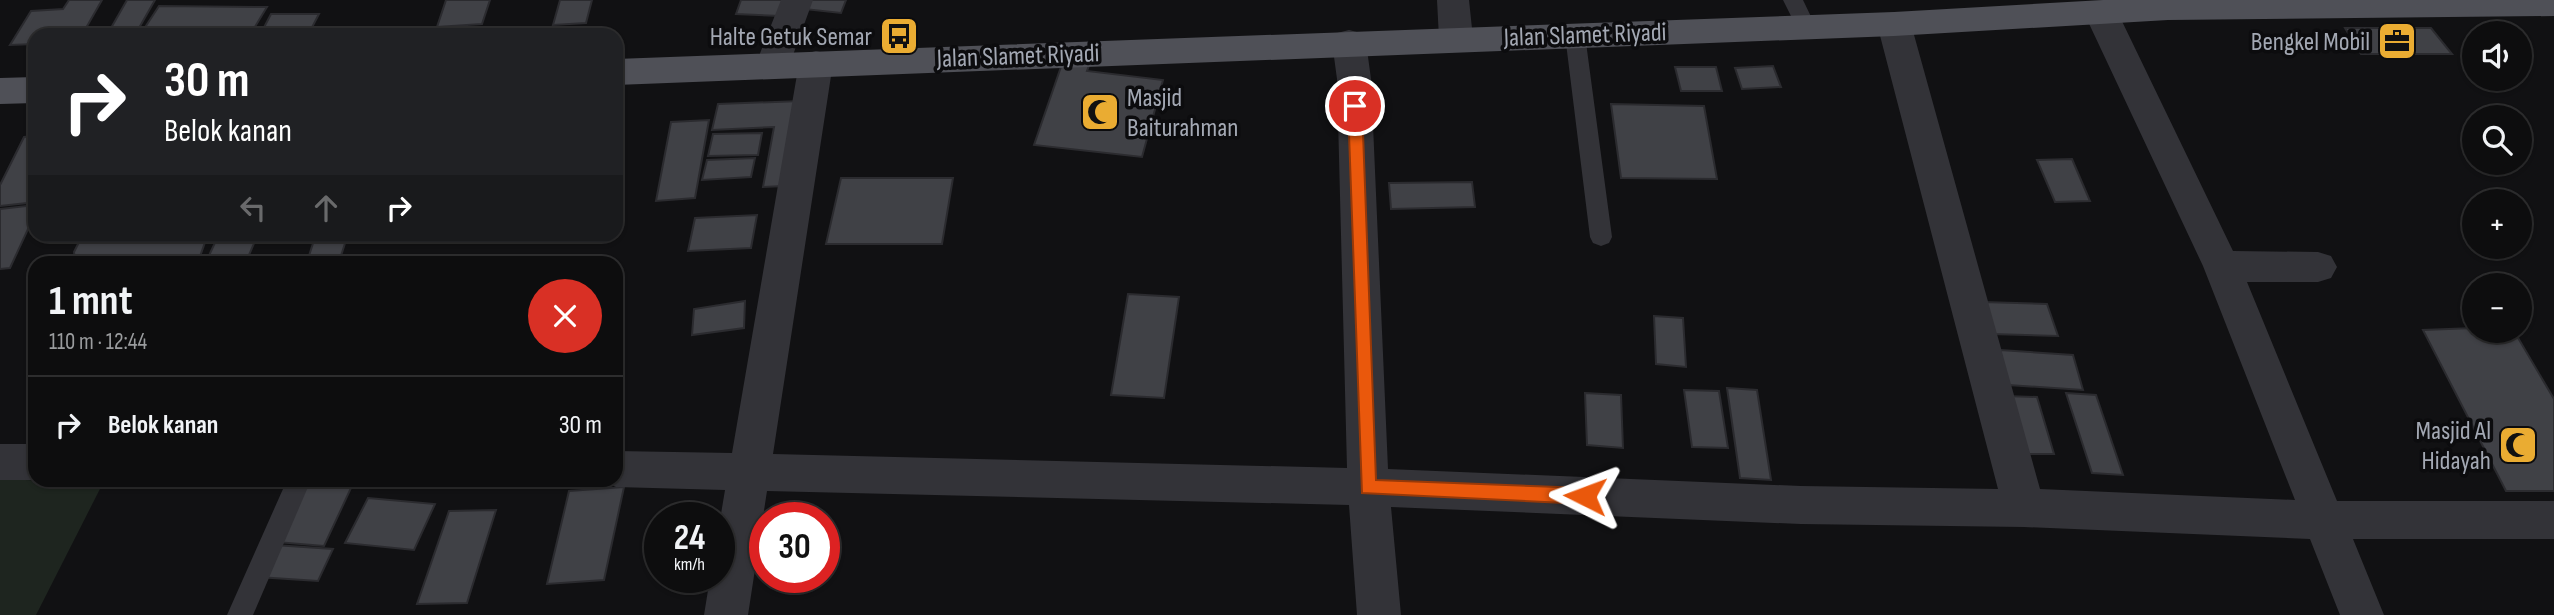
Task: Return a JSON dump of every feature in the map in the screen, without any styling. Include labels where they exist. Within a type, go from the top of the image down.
[{"type":"main road","name":"Jalan Slamet Riyadi","points":[[623,72],[1575,35],[1799,14],[1894,24],[2101,13],[2167,4],[2554,4]]},
{"type":"street","points":[[772,66],[797,0]]},
{"type":"street","points":[[1453,0],[1456,38]]},
{"type":"street","points":[[2101,13],[2222,266],[2362,615]]},
{"type":"street","points":[[1894,24],[2024,508]]},
{"type":"street","points":[[1349,42],[1354,79],[1368,487],[1379,615]]},
{"type":"street","points":[[726,615],[747,470],[816,63]]},
{"type":"street","points":[[2222,266],[2318,267]]},
{"type":"street","points":[[0,462],[28,463]]},
{"type":"street","points":[[623,469],[1368,487],[1801,505],[2024,508],[2322,520],[2554,520]]},
{"type":"lane","points":[[1575,35],[1601,237]]},
{"type":"lane","points":[[240,615],[296,487]]},
{"type":"shaded area","points":[[0,479],[28,480],[28,487],[101,487],[36,615],[0,615]]},
{"type":"building","points":[[69,0],[102,0],[86,28],[28,28],[28,44],[10,45],[31,11],[63,9]]},
{"type":"building","points":[[127,0],[155,0],[139,28],[111,28]]},
{"type":"building","points":[[446,0],[490,0],[482,24],[437,27]]},
{"type":"building","points":[[560,0],[592,0],[586,23],[553,25]]},
{"type":"building","points":[[741,0],[785,0],[780,16],[736,14]]},
{"type":"building","points":[[809,0],[846,0],[841,13],[804,9]]},
{"type":"building","points":[[159,6],[267,7],[254,28],[145,28]]},
{"type":"building","points":[[271,14],[319,14],[312,28],[264,28]]},
{"type":"building","name":"Bengkel Mobil","points":[[2345,28],[2431,28],[2452,54],[2361,54]]},
{"type":"building","name":"Masjid Baiturahman","points":[[1064,58],[1091,60],[1087,71],[1163,80],[1142,157],[1034,145]]},
{"type":"building","points":[[1773,66],[1781,87],[1742,89],[1735,68]]},
{"type":"building","points":[[1675,67],[1716,67],[1722,91],[1681,91]]},
{"type":"building","points":[[801,101],[785,186],[763,187],[774,127],[712,130],[718,104]]},
{"type":"building","points":[[1611,104],[1704,106],[1717,179],[1621,178]]},
{"type":"building","points":[[709,120],[695,198],[656,201],[671,122]]},
{"type":"building","points":[[762,133],[758,155],[708,156],[713,134]]},
{"type":"building","points":[[24,137],[28,137],[28,201],[0,206],[0,185]]},
{"type":"building","points":[[755,158],[751,177],[702,180],[707,160]]},
{"type":"building","points":[[2072,159],[2090,201],[2055,202],[2037,160]]},
{"type":"building","points":[[841,178],[953,178],[942,244],[826,244]]},
{"type":"building","points":[[1472,182],[1475,207],[1391,209],[1389,183]]},
{"type":"building","points":[[28,206],[28,229],[10,268],[0,269],[0,209]]},
{"type":"building","points":[[757,215],[751,248],[688,251],[695,218]]},
{"type":"building","points":[[79,242],[205,242],[200,256],[74,256]]},
{"type":"building","points":[[215,242],[255,242],[249,256],[209,256]]},
{"type":"building","points":[[313,242],[345,242],[341,256],[309,256]]},
{"type":"building","points":[[1128,294],[1179,297],[1164,398],[1111,395]]},
{"type":"building","points":[[745,301],[744,328],[692,335],[694,309]]},
{"type":"building","points":[[1982,302],[2047,304],[2058,336],[1991,334]]},
{"type":"building","points":[[1654,316],[1683,318],[1686,367],[1656,364]]},
{"type":"building","name":"Masjid Al Hidayah","points":[[2462,328],[2462,343],[2521,343],[2554,399],[2554,491],[2506,491],[2423,330]]},
{"type":"building","points":[[2000,350],[2073,355],[2083,390],[2008,385]]},
{"type":"building","points":[[1727,388],[1757,390],[1771,480],[1740,478]]},
{"type":"building","points":[[1684,390],[1719,391],[1728,448],[1692,447]]},
{"type":"building","points":[[1585,393],[1621,395],[1623,448],[1587,445]]},
{"type":"building","points":[[2066,393],[2096,395],[2123,475],[2092,473]]},
{"type":"building","points":[[2005,396],[2037,397],[2054,454],[2021,454]]},
{"type":"building","points":[[304,487],[351,488],[324,546],[276,542]]},
{"type":"building","points":[[624,487],[604,580],[547,584],[569,491]]},
{"type":"building","points":[[368,498],[435,504],[414,550],[345,543]]},
{"type":"building","points":[[496,510],[467,603],[417,604],[449,511]]},
{"type":"building","points":[[274,545],[333,549],[318,581],[258,577]]},
{"type":"place","name":"Halte Getuk Semar","points":[[899,36]]},
{"type":"place","name":"Bengkel Mobil","points":[[2397,41]]},
{"type":"place","name":"Masjid Baiturahman","points":[[1100,112]]},
{"type":"place","name":"Masjid Al Hidayah","points":[[2518,445]]},
{"type":"route","points":[[1355,106],[1368,487],[1585,496]]}]
